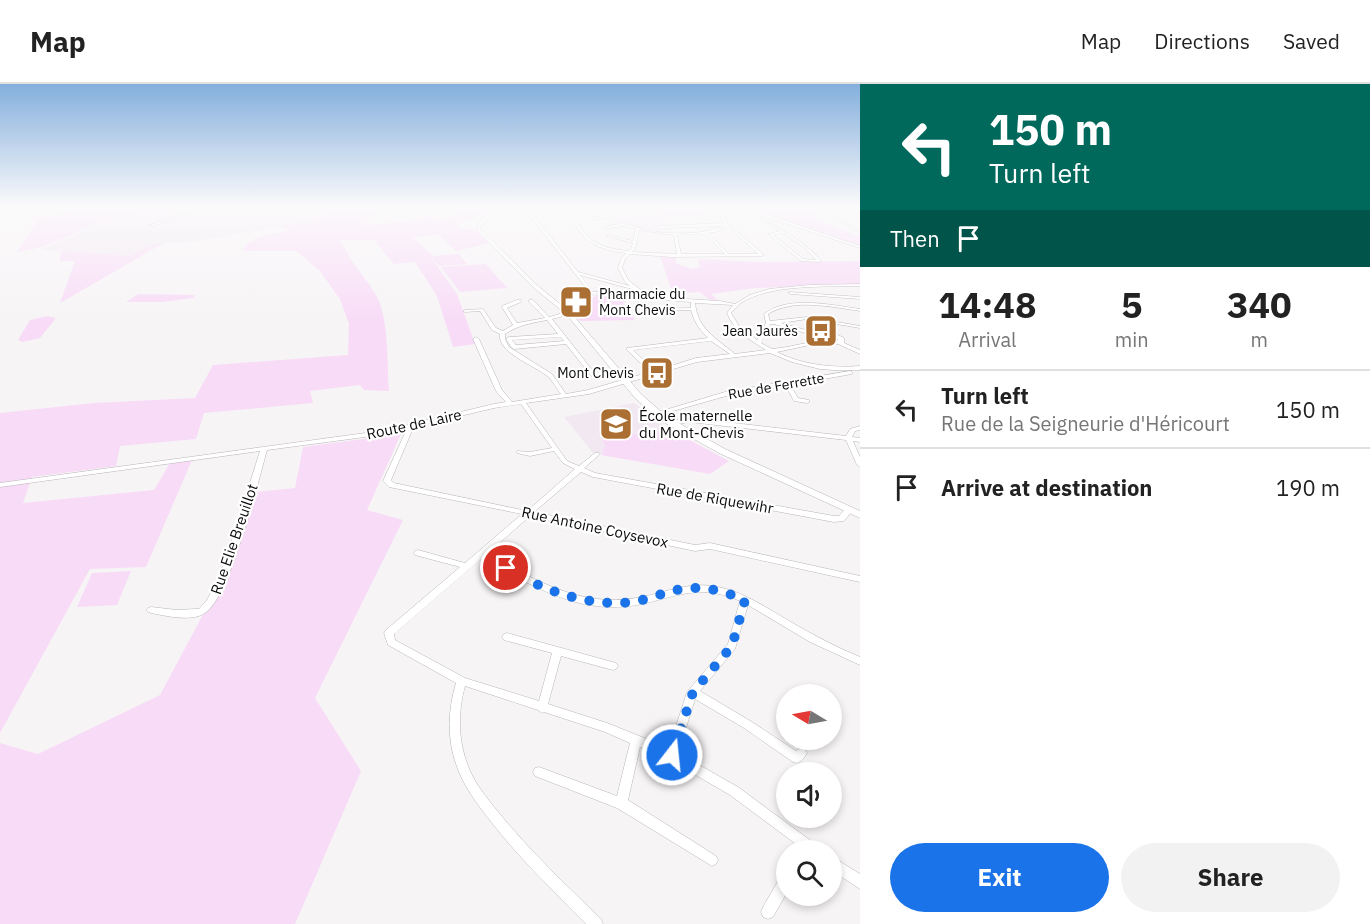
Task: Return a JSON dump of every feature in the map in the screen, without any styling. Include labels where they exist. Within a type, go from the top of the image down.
[{"type":"street","points":[[495,246],[536,287],[569,314],[657,414],[722,452],[860,515]]},
{"type":"street","points":[[555,246],[592,293]]},
{"type":"street","points":[[601,246],[628,253],[669,256],[679,254],[762,255],[752,246]]},
{"type":"street","points":[[633,246],[620,268],[624,277],[638,289]]},
{"type":"street","points":[[678,246],[679,254]]},
{"type":"street","points":[[720,246],[728,254]]},
{"type":"street","points":[[785,246],[802,260],[819,261],[801,246]]},
{"type":"street","points":[[576,273],[638,289],[659,298],[693,305]]},
{"type":"street","points":[[648,310],[693,305],[734,304],[749,296],[788,288],[860,285]]},
{"type":"street","points":[[503,333],[516,326],[569,314],[592,293],[638,289]]},
{"type":"street","points":[[765,292],[860,298]]},
{"type":"street","points":[[516,326],[504,307],[519,301]]},
{"type":"street","points":[[531,301],[549,319],[594,376]]},
{"type":"street","points":[[734,304],[729,313],[732,320],[745,335],[770,351],[808,365],[860,368]]},
{"type":"street","points":[[693,305],[695,321],[712,339],[733,354]]},
{"type":"street","points":[[859,325],[836,335],[819,335],[771,323],[766,314],[778,307],[811,305],[860,310]]},
{"type":"street","points":[[465,311],[481,310],[494,329],[503,333]]},
{"type":"street","points":[[758,343],[771,323],[805,318],[859,325]]},
{"type":"street","points":[[503,333],[502,339],[507,348],[550,375],[565,396]]},
{"type":"street","points":[[561,335],[509,339],[514,346],[567,342]]},
{"type":"street","points":[[819,335],[819,338],[824,341]]},
{"type":"street","points":[[836,335],[843,340],[840,343]]},
{"type":"street","points":[[476,339],[499,391],[510,403]]},
{"type":"street","points":[[652,371],[629,349],[712,339]]},
{"type":"street","name":"Route de Laire","points":[[0,485],[407,428],[510,403],[565,396],[696,360],[733,354],[770,351],[824,341],[840,343],[860,352]]},
{"type":"street","name":"Rue de Ferrette","points":[[657,414],[725,394],[854,372],[860,368]]},
{"type":"street","points":[[784,384],[789,387],[796,400],[807,401]]},
{"type":"street","name":"Rue de Riquewihr","points":[[522,401],[565,462],[593,475],[834,519],[844,517],[849,510]]},
{"type":"street","points":[[670,423],[690,420],[860,440]]},
{"type":"street","name":"Rue Antoine Coysevox","points":[[407,428],[408,433],[387,481],[392,485],[695,548],[711,546],[860,579]]},
{"type":"street","points":[[848,438],[852,430],[860,428]]},
{"type":"street","points":[[848,438],[860,465]]},
{"type":"street","name":"Rue Elie Breuillot","points":[[152,610],[180,613],[201,611],[212,603],[236,542],[264,449]]},
{"type":"street","points":[[519,452],[530,454],[556,449]]},
{"type":"street","points":[[597,454],[389,633],[391,642],[462,681],[607,728],[672,755],[734,791],[797,840]]},
{"type":"street","points":[[418,553],[467,566]]},
{"type":"street","points":[[481,554],[521,577],[564,596],[603,604],[635,602],[677,590],[698,587],[725,592],[745,600],[821,643],[860,661]]},
{"type":"street","points":[[672,755],[693,692],[732,646],[745,600]]},
{"type":"street","points":[[507,637],[613,666]]},
{"type":"street","points":[[543,708],[557,651]]},
{"type":"street","points":[[462,681],[455,700],[455,739],[463,768],[487,807],[596,924]]},
{"type":"street","points":[[693,692],[797,758],[801,753]]},
{"type":"street","points":[[621,803],[636,740]]},
{"type":"street","points":[[539,772],[621,803],[712,860]]},
{"type":"street","points":[[842,870],[860,882]]},
{"type":"street","points":[[768,912],[776,898]]},
{"type":"shaded area","points":[[21,246],[44,246],[30,250],[17,252]]},
{"type":"shaded area","points":[[49,246],[149,246],[129,256],[40,250]]},
{"type":"shaded area","points":[[149,246],[158,246],[60,303],[75,261],[60,261],[61,251],[129,256]]},
{"type":"shaded area","points":[[246,246],[344,246],[372,288],[380,305],[385,328],[389,391],[364,390],[360,385],[310,391],[313,403],[204,413],[196,439],[120,446],[116,466],[32,477],[23,503],[154,490],[170,463],[192,460],[146,567],[90,569],[0,733],[0,413],[94,403],[195,398],[213,365],[348,355],[349,324],[340,299],[319,270],[296,251],[243,251]]},
{"type":"shaded area","points":[[379,246],[422,246],[433,256],[459,254],[467,264],[439,266],[430,256],[457,294],[475,344],[453,347],[437,296],[415,262],[394,264]]},
{"type":"shaded area","points":[[451,246],[476,246],[456,251]]},
{"type":"shaded area","points":[[660,256],[676,258],[676,263],[691,269],[700,267],[698,259],[759,262],[860,261],[860,284],[755,288],[711,294],[717,300],[710,300],[700,292],[681,293],[671,288]]},
{"type":"shaded area","points":[[486,264],[507,288],[460,292],[441,267]]},
{"type":"shaded area","points":[[640,292],[618,294],[626,302],[623,303],[635,320],[580,321],[573,315],[596,295]]},
{"type":"shaded area","points":[[138,294],[195,295],[193,298],[162,302],[126,302]]},
{"type":"shaded area","points":[[47,316],[56,318],[40,338],[22,342],[18,340],[30,320]]},
{"type":"shaded area","name":"École maternelle du Mont-Chevis","points":[[634,403],[669,429],[602,439],[605,447],[601,455],[594,454],[564,417]]},
{"type":"shaded area","points":[[669,429],[729,461],[710,474],[601,455],[605,447],[602,439]]},
{"type":"shaded area","points":[[401,434],[367,510],[403,520],[315,698],[361,771],[295,924],[0,924],[0,743],[38,754],[160,695],[207,607],[256,492],[295,488],[303,447]]},
{"type":"shaded area","points":[[131,571],[117,605],[77,607],[92,573]]},
{"type":"place","name":"Pharmacie du Mont Chevis","points":[[576,302]]},
{"type":"place","name":"Jean Jaurès","points":[[821,331]]},
{"type":"place","name":"Mont Chevis","points":[[657,373]]},
{"type":"place","name":"École maternelle du Mont-Chevis","points":[[616,424]]},
{"type":"route","points":[[506,568],[564,596],[603,604],[635,602],[677,590],[698,587],[725,592],[745,600],[732,646],[693,692],[672,755]]}]
